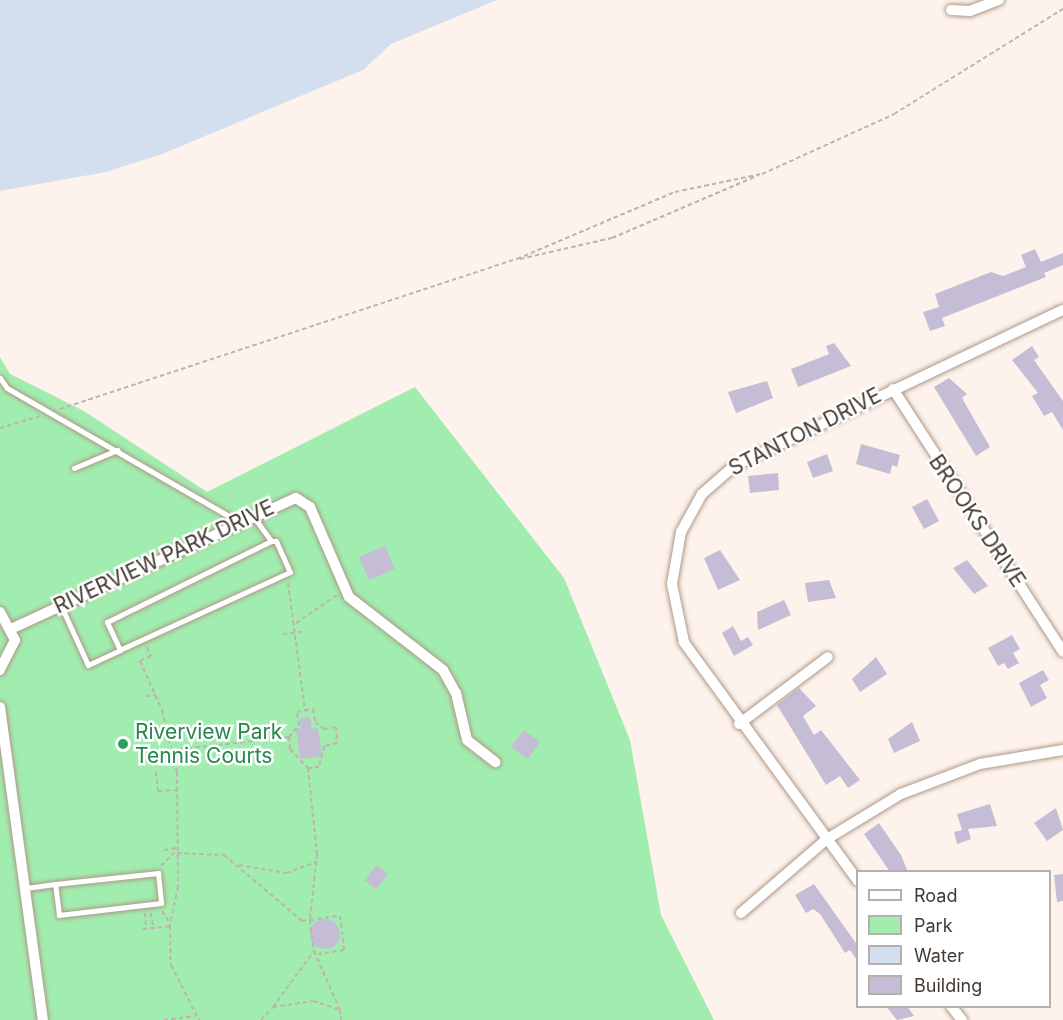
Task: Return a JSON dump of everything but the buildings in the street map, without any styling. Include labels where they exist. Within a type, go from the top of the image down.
[{"type":"street","points":[[951,10],[970,11],[999,0]]},
{"type":"street","name":"STANTON DRIVE","points":[[856,878],[739,724],[692,655],[675,614],[672,576],[687,518],[702,494],[734,466],[893,388],[1062,314]]},
{"type":"street","name":"BROOKS DRIVE","points":[[893,388],[1063,652]]},
{"type":"street","name":"RIVERVIEW PARK DRIVE","points":[[13,628],[291,497],[305,503],[344,584],[368,616],[443,670],[456,693],[467,740],[495,762]]},
{"type":"street","points":[[0,612],[13,628],[14,652],[0,670]]},
{"type":"street","points":[[739,724],[828,657]]},
{"type":"street","points":[[0,707],[23,858],[43,1020]]},
{"type":"street","points":[[741,913],[827,839],[902,794],[945,775],[1015,756],[1063,750]]},
{"type":"street","points":[[953,1008],[962,1020]]},
{"type":"lane","points":[[0,378],[7,388],[237,521]]},
{"type":"lane","points":[[74,468],[117,450]]},
{"type":"lane","points":[[252,514],[271,542]]},
{"type":"lane","points":[[61,606],[88,665],[290,572],[276,541],[107,622],[120,650]]},
{"type":"lane","points":[[26,888],[55,884],[156,873],[158,903],[59,915],[55,884]]},
{"type":"path","points":[[517,259],[612,238],[894,114],[1063,9]]},
{"type":"path","points":[[0,428],[517,259],[675,192],[761,174]]},
{"type":"path","points":[[296,623],[324,608],[344,584]]},
{"type":"path","points":[[291,589],[305,710]]},
{"type":"path","points":[[283,634],[306,631]]},
{"type":"path","points":[[144,639],[152,656],[140,661],[156,695],[173,750],[178,790],[177,850],[170,924],[171,964],[199,1020]]},
{"type":"path","points":[[147,696],[156,695]]},
{"type":"path","points":[[173,750],[289,737],[299,725],[297,712],[313,709],[315,722],[324,729],[336,728],[337,743],[324,746],[319,766],[308,768]]},
{"type":"path","points":[[261,1020],[314,951],[310,920],[316,862],[308,768],[290,749],[289,737]]},
{"type":"path","points":[[156,772],[158,791],[178,790]]},
{"type":"path","points":[[164,850],[210,850],[236,864],[302,921],[340,916],[344,950],[318,954]]},
{"type":"path","points":[[156,873],[177,850]]},
{"type":"path","points":[[236,864],[286,873],[316,862]]},
{"type":"path","points":[[158,903],[170,924]]},
{"type":"path","points":[[147,904],[145,929],[170,924]]},
{"type":"path","points":[[147,904],[153,928]]},
{"type":"path","points":[[314,951],[318,954],[340,1010],[341,1020]]},
{"type":"path","points":[[273,1007],[313,1001],[340,1010]]},
{"type":"path","points":[[164,1020],[196,1016]]},
{"type":"green space","points":[[0,357],[10,374],[84,411],[207,492],[415,387],[564,578],[630,740],[661,915],[714,1020],[0,1020]]},
{"type":"water","points":[[0,0],[497,0],[391,44],[363,70],[162,154],[106,172],[0,191]]},
{"type":"place","name":"Riverview Park Tennis Courts","points":[[123,744]]}]
